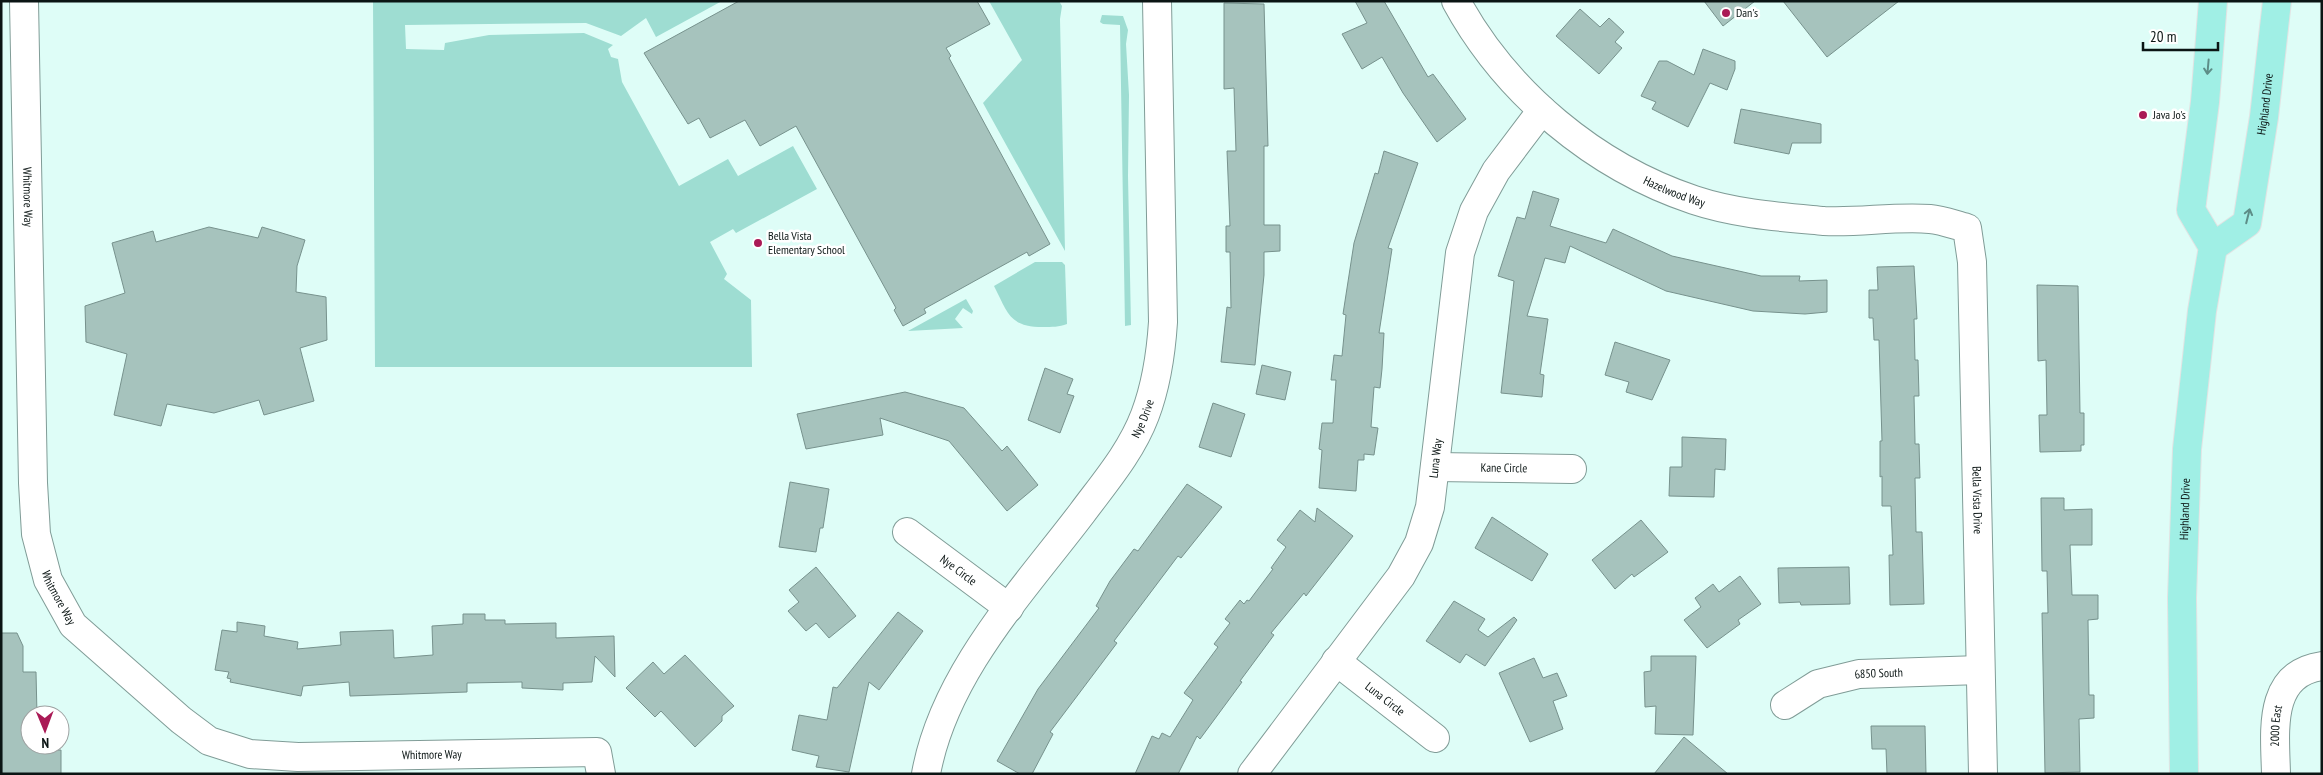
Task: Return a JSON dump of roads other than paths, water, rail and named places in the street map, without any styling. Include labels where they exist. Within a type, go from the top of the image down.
[{"type":"main road","points":[[2213,1],[2205,102],[2191,210],[2213,247]]},
{"type":"main road","name":"Highland Drive","points":[[2184,774],[2182,598],[2187,450],[2202,310],[2213,247],[2247,223],[2264,117],[2277,1]]},
{"type":"street","name":"Whitmore Way","points":[[24,1],[30,416],[36,534],[48,580],[74,625],[181,720],[209,741],[250,754],[298,757],[599,763]]},
{"type":"street","name":"Nye Drive","points":[[926,774],[930,750],[950,699],[977,654],[1009,608],[1120,463],[1145,415],[1158,370],[1163,322],[1157,1]]},
{"type":"street","name":"Hazelwood Way","points":[[1456,1],[1471,29],[1505,72],[1542,110],[1589,148],[1641,178],[1695,200],[1761,215],[1827,221],[1931,219],[1967,228]]},
{"type":"street","name":"Luna Way","points":[[1252,774],[1401,576],[1420,543],[1430,507],[1460,253],[1474,211],[1496,171],[1542,110]]},
{"type":"street","name":"Bella Vista Drive","points":[[1967,228],[1972,262],[1983,774]]},
{"type":"street","name":"Kane Circle","points":[[1435,467],[1572,469]]},
{"type":"street","name":"Nye Circle","points":[[907,532],[1009,608]]},
{"type":"street","name":"Luna Circle","points":[[1336,661],[1435,738]]},
{"type":"street","name":"2000 East","points":[[2276,774],[2275,716],[2288,681],[2308,668],[2322,666]]},
{"type":"street","name":"6850 South","points":[[1785,705],[1818,684],[1859,674],[1980,670]]},
{"type":"place","name":"Dan's","points":[[1726,13]]},
{"type":"place","name":"Java Jo's","points":[[2143,115]]},
{"type":"place","name":"Bella Vista Elementary School","points":[[758,243]]}]
